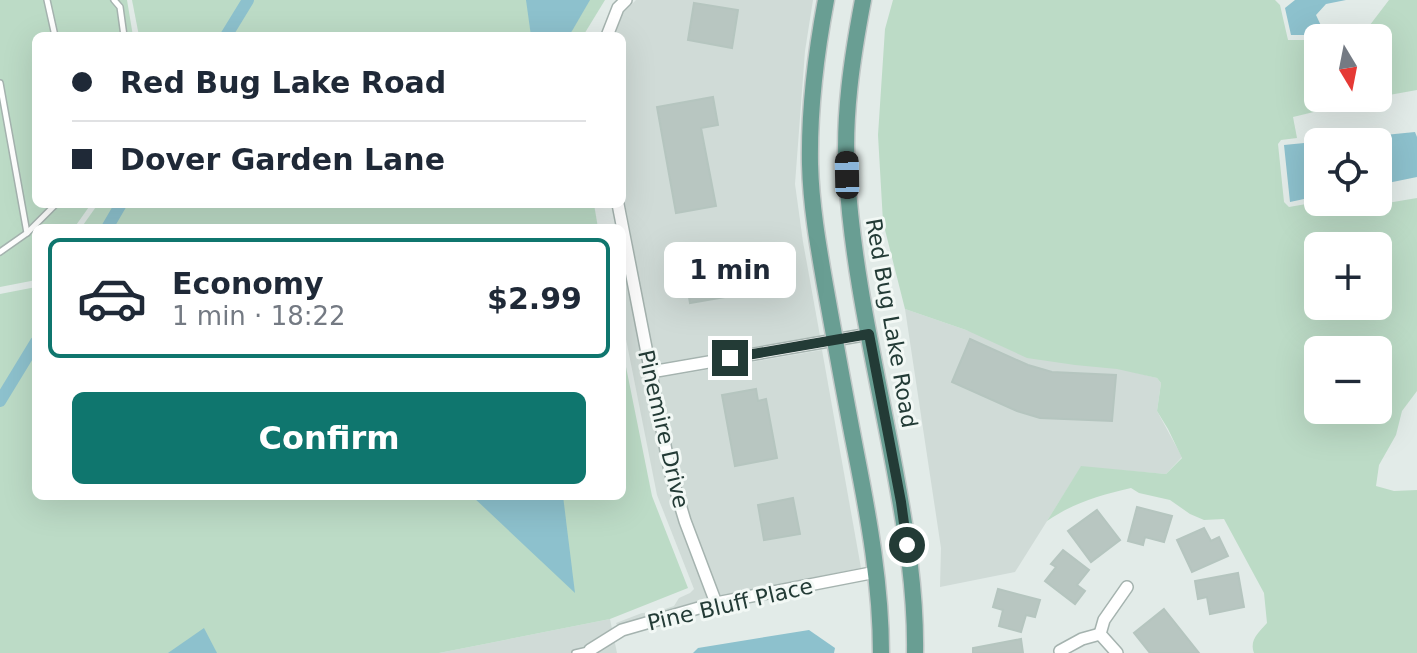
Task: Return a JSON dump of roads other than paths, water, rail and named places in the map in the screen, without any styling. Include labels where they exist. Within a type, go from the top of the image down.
[{"type":"main road","points":[[826,0],[812,105],[810,164],[816,232],[876,572],[881,653]]},
{"type":"main road","name":"Red Bug Lake Road","points":[[863,0],[853,49],[846,119],[847,175],[853,238],[901,502],[916,625],[915,653]]},
{"type":"street","points":[[609,32],[618,8],[626,0]]},
{"type":"street","name":"Pinemire Drive","points":[[626,245],[670,471],[716,603]]},
{"type":"street","points":[[651,372],[869,334]]},
{"type":"street","name":"Pine Bluff Place","points":[[590,652],[622,630],[716,603],[876,572]]},
{"type":"street","points":[[1100,634],[1104,620],[1127,587]]},
{"type":"street","points":[[1060,651],[1082,639],[1100,634]]},
{"type":"street","points":[[1100,634],[1117,653]]},
{"type":"lane","points":[[47,0],[54,32]]},
{"type":"lane","points":[[114,0],[120,7],[123,32]]},
{"type":"lane","points":[[0,83],[27,233]]},
{"type":"lane","points":[[36,224],[52,208]]},
{"type":"lane","points":[[0,252],[32,228]]},
{"type":"lane","points":[[575,653],[590,652]]},
{"type":"water","points":[[526,0],[590,0],[571,32],[530,32]]},
{"type":"water","points":[[1295,0],[1346,0],[1326,4],[1316,15],[1320,24],[1304,24],[1304,35],[1291,35],[1285,8]]},
{"type":"water","points":[[1415,132],[1417,177],[1392,182],[1392,134]]},
{"type":"water","points":[[1304,143],[1304,199],[1290,202],[1284,145]]},
{"type":"water","points":[[476,500],[563,500],[575,593]]},
{"type":"water","points":[[204,628],[217,653],[168,653]]},
{"type":"water","points":[[809,630],[835,648],[834,653],[693,653],[698,648]]},
{"type":"waterway","points":[[228,32],[248,0]]},
{"type":"waterway","points":[[109,224],[119,208]]},
{"type":"waterway","points":[[0,401],[32,349]]}]
